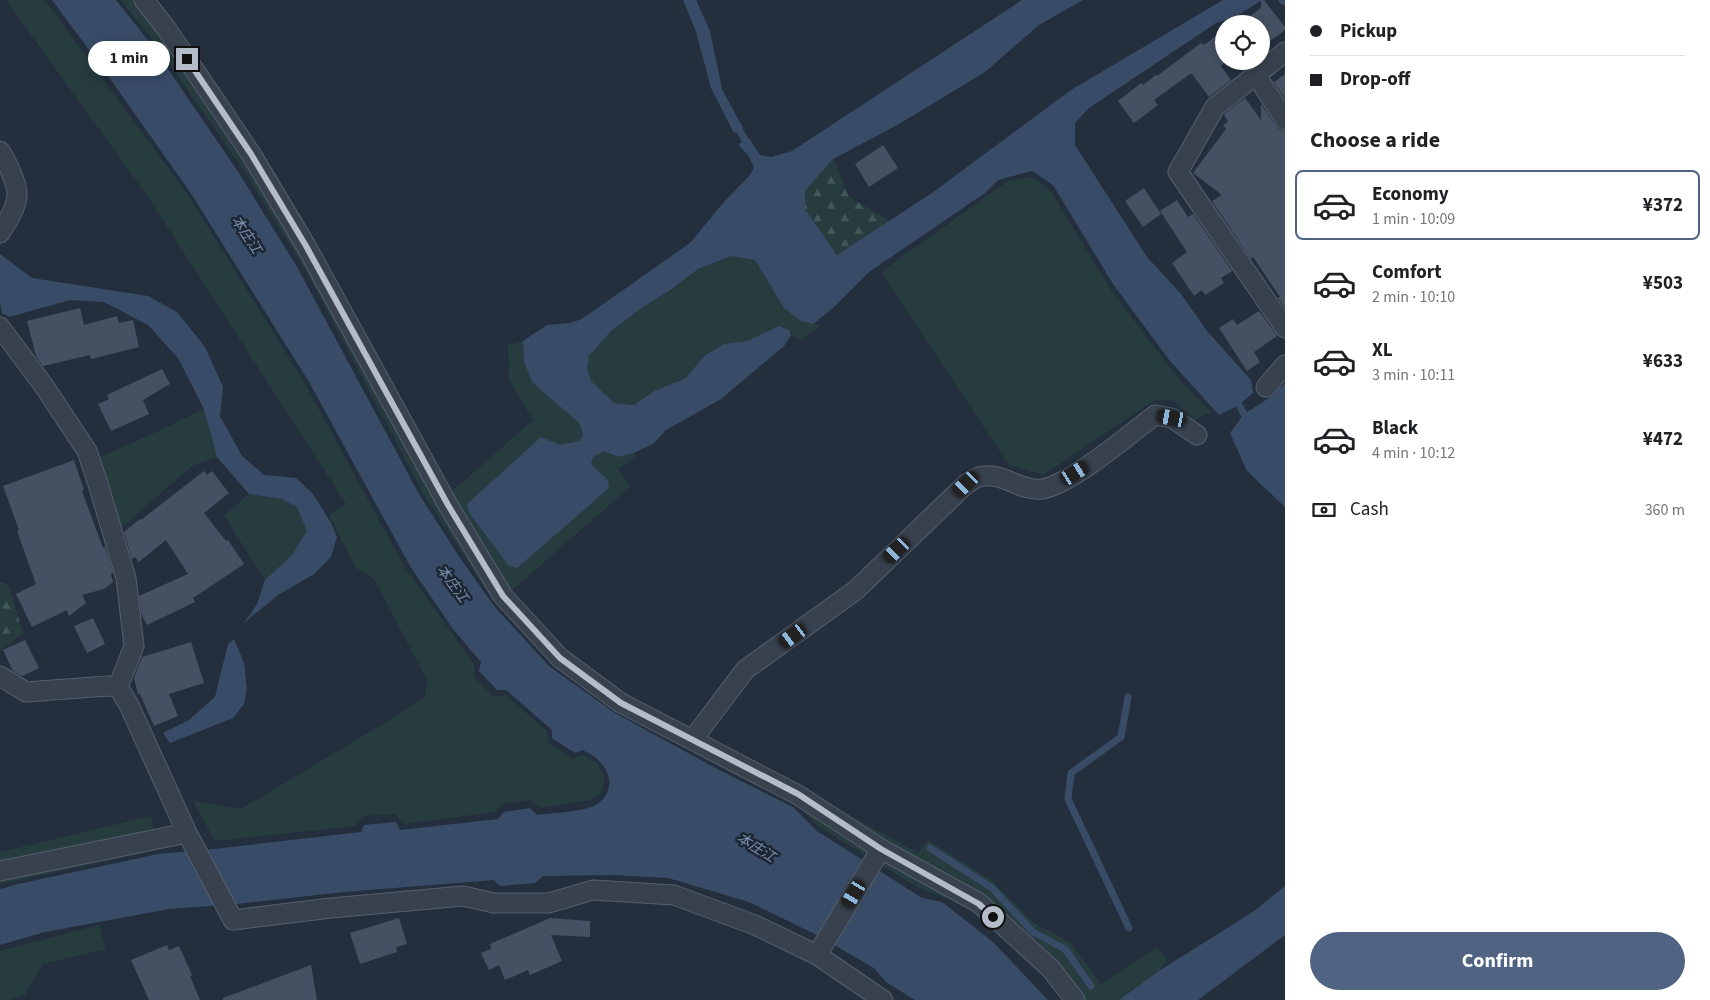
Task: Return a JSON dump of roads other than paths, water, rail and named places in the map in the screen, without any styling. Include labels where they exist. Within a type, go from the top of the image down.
[{"type":"street","points":[[144,0],[166,28],[251,154],[306,246],[448,505],[503,596],[560,658],[621,703],[798,794],[881,849],[979,904],[1050,969],[1075,1000]]},
{"type":"street","points":[[1285,52],[1215,107],[1178,172],[1285,328]]},
{"type":"street","points":[[1256,75],[1285,120]]},
{"type":"street","points":[[0,151],[7,162],[17,192],[11,215],[0,233]]},
{"type":"street","points":[[0,327],[44,386],[87,452],[98,484],[126,578],[134,646],[118,687]]},
{"type":"street","points":[[1266,387],[1285,366]]},
{"type":"street","points":[[693,739],[745,670],[856,590],[972,480],[979,476],[993,475],[1024,488],[1042,489],[1060,483],[1091,463],[1155,415],[1172,418],[1197,435]]},
{"type":"street","points":[[0,676],[26,692],[107,686],[118,687]]},
{"type":"street","points":[[118,687],[129,705],[187,832],[232,920],[331,908],[463,896],[494,903],[549,903],[593,890],[674,895],[755,925],[818,955],[883,1000]]},
{"type":"street","points":[[0,870],[187,832]]},
{"type":"street","points":[[818,955],[881,849]]},
{"type":"water","name":"本庄江","points":[[52,0],[116,0],[150,43],[237,170],[297,267],[419,494],[458,555],[494,606],[550,667],[615,713],[719,770],[793,807],[817,831],[922,898],[942,902],[993,942],[1048,1000],[915,1000],[886,982],[874,968],[817,935],[749,902],[668,878],[613,875],[543,876],[535,883],[500,886],[494,880],[169,909],[45,932],[0,945],[0,889],[18,884],[158,854],[361,832],[364,825],[396,822],[400,830],[498,819],[504,812],[530,808],[537,815],[579,810],[598,803],[603,799],[609,787],[607,773],[597,759],[583,750],[575,753],[552,738],[552,730],[506,690],[497,690],[479,671],[481,662],[453,629],[410,566],[309,382],[192,195]]},
{"type":"water","points":[[683,0],[696,0],[710,31],[722,89],[743,128],[734,133],[711,88],[696,32]]},
{"type":"water","points":[[1022,0],[1083,0],[1039,25],[985,72],[899,124],[833,159],[805,191],[805,209],[837,255],[932,193],[1071,90],[1223,0],[1262,0],[1239,15],[1215,15],[1215,24],[1089,108],[1075,123],[1075,145],[1147,257],[1181,294],[1207,331],[1251,380],[1253,393],[1239,405],[1219,415],[1170,361],[1113,284],[1053,185],[1032,171],[998,180],[985,193],[869,272],[833,308],[813,324],[801,321],[784,308],[755,260],[731,256],[698,269],[672,289],[640,309],[611,331],[589,356],[587,370],[591,381],[614,403],[634,405],[654,391],[686,378],[704,356],[724,344],[747,341],[779,326],[789,330],[791,335],[784,346],[721,399],[666,430],[654,443],[634,453],[618,457],[604,451],[593,457],[591,464],[608,480],[609,488],[517,568],[509,566],[469,513],[467,504],[541,437],[560,445],[579,441],[583,435],[580,424],[532,382],[524,362],[523,341],[547,325],[570,323],[582,319],[690,243],[723,203],[750,175],[754,167],[748,155],[738,144],[749,138],[760,155],[771,157],[792,151]]},
{"type":"water","points":[[0,254],[32,278],[148,296],[177,312],[205,347],[223,387],[220,416],[242,456],[264,475],[296,478],[313,494],[331,523],[337,537],[331,557],[314,574],[278,595],[244,623],[257,604],[265,580],[292,555],[307,531],[297,507],[281,499],[249,494],[217,457],[204,409],[178,358],[148,325],[104,302],[70,300],[9,317],[2,313],[0,302]]},
{"type":"water","points":[[1285,383],[1285,507],[1247,471],[1230,433],[1244,414],[1269,398]]},
{"type":"water","points":[[234,639],[244,663],[247,689],[244,704],[233,718],[170,743],[163,733],[189,720],[215,697],[228,644]]},
{"type":"water","points":[[1285,886],[1285,935],[1198,1000],[1119,1000],[1159,971],[1254,911]]},
{"type":"waterway","points":[[736,124],[749,147]]},
{"type":"waterway","points":[[1239,405],[1244,414]]},
{"type":"waterway","points":[[1128,697],[1121,737],[1071,773],[1068,799],[1129,928]]},
{"type":"waterway","points":[[930,848],[992,888],[1033,932],[1065,949],[1091,986]]}]
